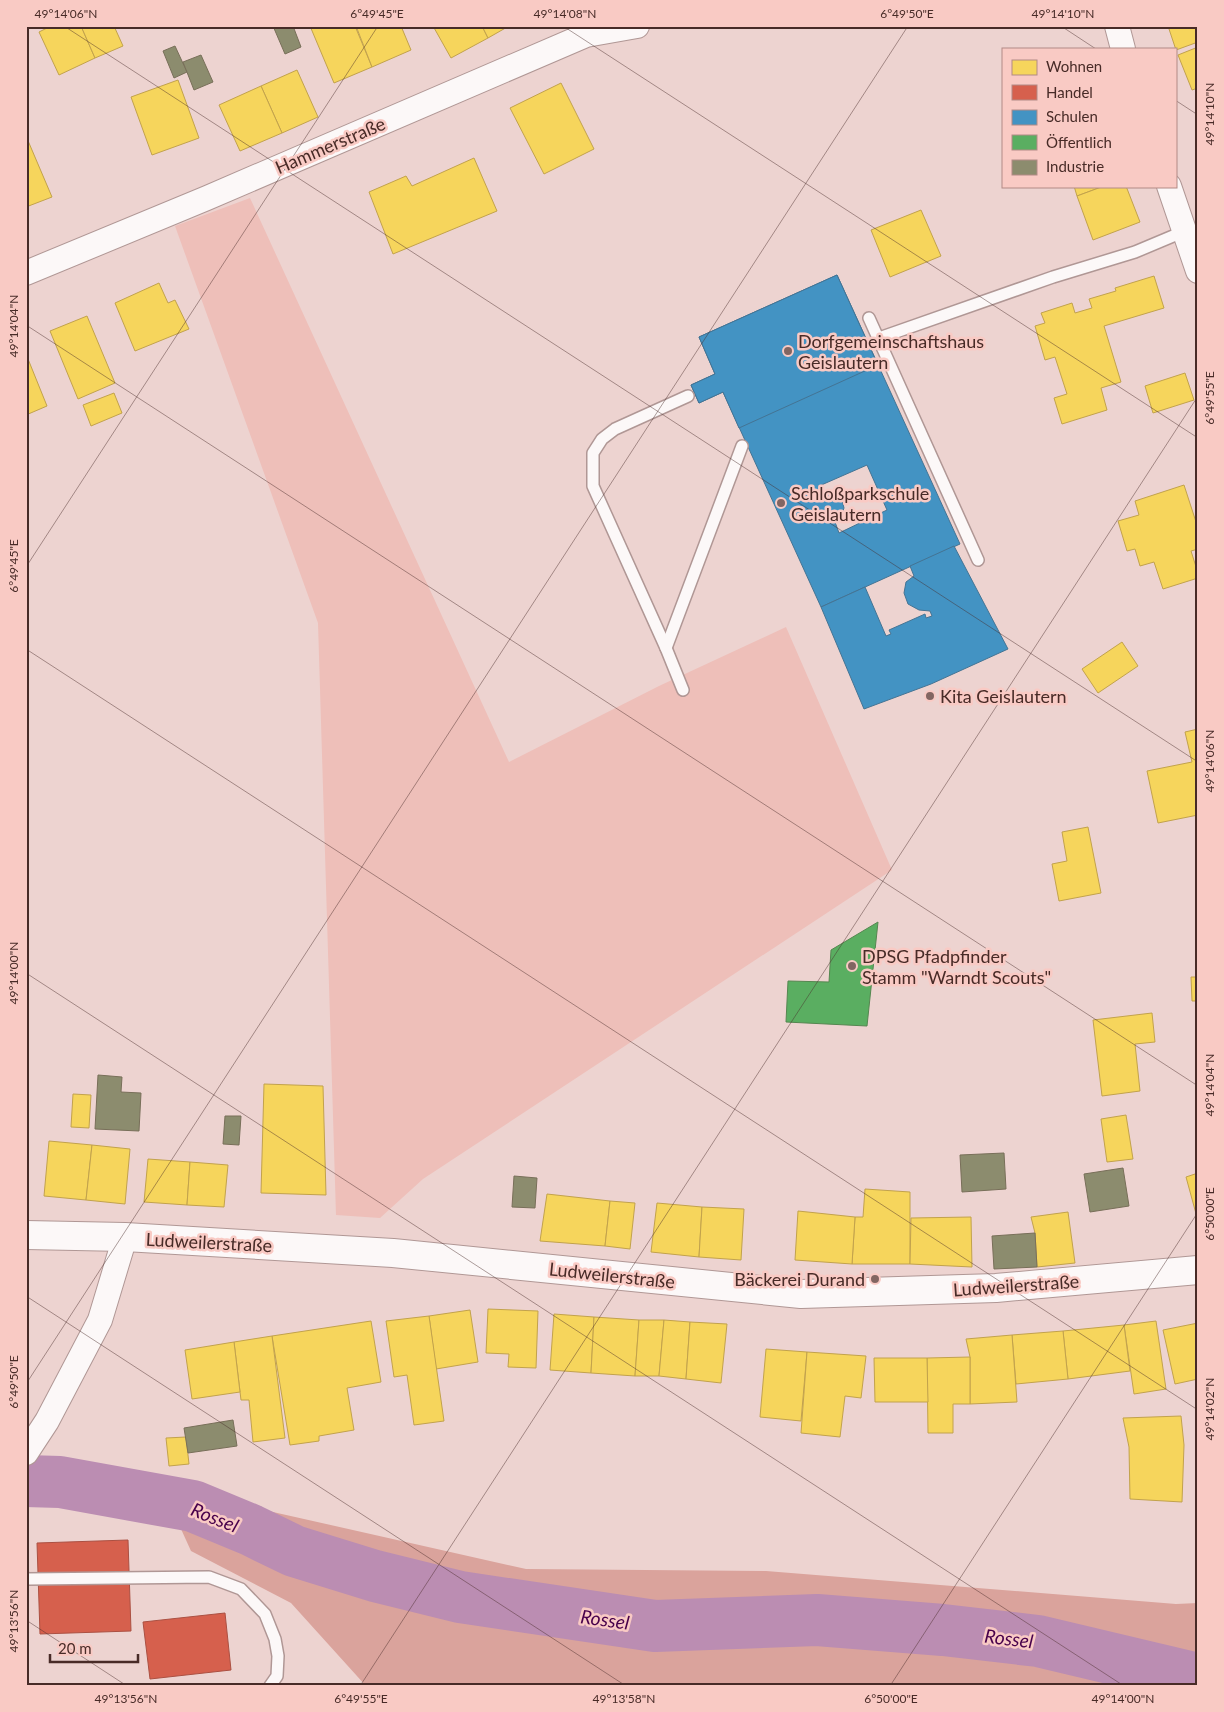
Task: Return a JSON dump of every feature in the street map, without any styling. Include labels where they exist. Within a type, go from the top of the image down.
[{"type":"main road","name":"Ludweilerstraße","points":[[26,1236],[125,1237],[393,1253],[801,1294],[996,1288],[1198,1270]]},
{"type":"street","name":"Hammerstraße","points":[[26,274],[586,35],[637,26]]},
{"type":"street","points":[[1117,26],[1123,48]]},
{"type":"street","points":[[1170,188],[1198,271]]},
{"type":"street","points":[[30,1449],[100,1320],[125,1237]]},
{"type":"lane","points":[[878,338],[1053,277],[1135,252],[1185,231]]},
{"type":"lane","points":[[869,318],[978,560]]},
{"type":"lane","points":[[682,690],[666,648],[593,486],[593,453],[602,439],[615,429],[688,396]]},
{"type":"lane","points":[[666,648],[742,446]]},
{"type":"lane","points":[[26,1578],[209,1577],[241,1590],[266,1614],[275,1639],[278,1656],[277,1676],[270,1686]]},
{"type":"shaded area","points":[[250,198],[509,762],[659,686],[786,627],[892,870],[423,1179],[380,1218],[336,1215],[318,623],[175,226]]},
{"type":"shaded area","points":[[162,1487],[526,1569],[766,1571],[1176,1604],[1198,1603],[1198,1686],[366,1686],[291,1603],[191,1551]]},
{"type":"building: Wohnen","points":[[51,26],[81,26],[95,58],[59,75],[39,32]]},
{"type":"building: Wohnen","points":[[81,26],[114,26],[123,46],[95,58]]},
{"type":"building: Wohnen","points":[[310,26],[355,26],[372,67],[334,83]]},
{"type":"building: Wohnen","points":[[356,26],[401,26],[411,50],[372,67]]},
{"type":"building: Wohnen","points":[[433,26],[482,26],[488,38],[451,58]]},
{"type":"building: Wohnen","points":[[482,26],[509,26],[488,38]]},
{"type":"building: Wohnen","points":[[1168,26],[1198,26],[1198,42],[1176,50]]},
{"type":"building: Wohnen","points":[[1198,47],[1198,88],[1192,90],[1178,55]]},
{"type":"building: Wohnen","points":[[297,70],[318,117],[282,133],[261,86]]},
{"type":"building: Wohnen","points":[[178,80],[199,138],[152,155],[131,97]]},
{"type":"building: Wohnen","points":[[561,83],[594,149],[544,174],[510,108]]},
{"type":"building: Wohnen","points":[[261,86],[282,133],[240,151],[219,105]]},
{"type":"building: Wohnen","points":[[26,136],[52,197],[26,207]]},
{"type":"building: Wohnen","points":[[474,158],[497,211],[393,254],[369,192],[406,176],[412,186]]},
{"type":"building: Wohnen","points":[[1075,188],[1099,188],[1077,196]]},
{"type":"building: Wohnen","points":[[1099,188],[1127,188],[1140,222],[1093,240],[1077,196]]},
{"type":"building: Wohnen","points":[[921,210],[941,256],[890,277],[871,230]]},
{"type":"building: Wohnen","points":[[1154,276],[1164,308],[1104,326],[1121,382],[1101,388],[1107,410],[1062,424],[1054,398],[1067,394],[1055,357],[1045,360],[1035,326],[1045,323],[1041,313],[1072,303],[1075,313],[1092,308],[1089,299],[1116,291],[1115,288]]},
{"type":"building: Wohnen","points":[[159,283],[168,303],[175,300],[189,329],[135,351],[115,303]]},
{"type":"building: Wohnen","points":[[87,316],[115,383],[78,399],[50,331]]},
{"type":"building: Wohnen","points":[[26,354],[47,406],[26,415]]},
{"type":"building: Wohnen","points":[[1185,373],[1194,400],[1153,413],[1145,386]]},
{"type":"building: Wohnen","points":[[114,393],[122,413],[91,426],[83,405]]},
{"type":"building: Wohnen","points":[[1184,485],[1198,528],[1198,549],[1191,551],[1198,578],[1163,589],[1154,562],[1140,566],[1135,549],[1127,551],[1118,521],[1139,515],[1135,501]]},
{"type":"building: Wohnen","points":[[1122,642],[1138,666],[1098,693],[1082,669]]},
{"type":"building: Wohnen","points":[[1198,729],[1198,815],[1158,823],[1147,771],[1192,762],[1185,732]]},
{"type":"building: Wohnen","points":[[1088,827],[1101,893],[1059,901],[1052,864],[1067,861],[1062,832]]},
{"type":"building: Wohnen","points":[[1191,977],[1198,977],[1198,1001],[1192,1001]]},
{"type":"building: Wohnen","points":[[1152,1013],[1155,1042],[1135,1044],[1140,1091],[1102,1096],[1093,1020]]},
{"type":"building: Wohnen","points":[[264,1084],[323,1086],[326,1195],[261,1193]]},
{"type":"building: Wohnen","points":[[73,1094],[91,1095],[89,1128],[71,1127]]},
{"type":"building: Wohnen","points":[[1126,1115],[1133,1159],[1107,1162],[1101,1119]]},
{"type":"building: Wohnen","points":[[49,1141],[92,1145],[86,1200],[44,1196]]},
{"type":"building: Wohnen","points":[[92,1145],[130,1149],[125,1204],[86,1200]]},
{"type":"building: Wohnen","points":[[148,1159],[190,1162],[187,1205],[144,1202]]},
{"type":"building: Wohnen","points":[[190,1162],[228,1165],[224,1207],[187,1205]]},
{"type":"building: Wohnen","points":[[1198,1173],[1198,1221],[1186,1177]]},
{"type":"building: Wohnen","points":[[865,1189],[910,1192],[910,1264],[852,1264],[855,1217],[863,1217]]},
{"type":"building: Wohnen","points":[[547,1194],[610,1201],[605,1246],[540,1241]]},
{"type":"building: Wohnen","points":[[610,1201],[635,1203],[630,1249],[605,1246]]},
{"type":"building: Wohnen","points":[[657,1203],[702,1207],[699,1257],[651,1252]]},
{"type":"building: Wohnen","points":[[702,1207],[744,1209],[741,1260],[699,1257]]},
{"type":"building: Wohnen","points":[[798,1211],[855,1217],[852,1264],[795,1260]]},
{"type":"building: Wohnen","points":[[1068,1212],[1075,1263],[1037,1267],[1035,1233],[1031,1217]]},
{"type":"building: Wohnen","points":[[971,1217],[972,1267],[910,1264],[911,1218]]},
{"type":"building: Wohnen","points":[[488,1309],[538,1311],[536,1368],[508,1367],[509,1354],[486,1353]]},
{"type":"building: Wohnen","points":[[470,1310],[478,1362],[436,1369],[429,1316]]},
{"type":"building: Wohnen","points":[[554,1314],[594,1317],[591,1373],[550,1370]]},
{"type":"building: Wohnen","points":[[429,1316],[444,1421],[414,1425],[407,1375],[394,1377],[386,1321]]},
{"type":"building: Wohnen","points":[[594,1317],[639,1320],[635,1376],[591,1373]]},
{"type":"building: Wohnen","points":[[639,1320],[664,1320],[659,1376],[635,1376]]},
{"type":"building: Wohnen","points":[[664,1320],[690,1322],[686,1379],[659,1376]]},
{"type":"building: Wohnen","points":[[371,1321],[381,1382],[347,1388],[354,1430],[319,1436],[319,1441],[290,1445],[272,1336]]},
{"type":"building: Wohnen","points":[[1156,1321],[1166,1389],[1134,1394],[1124,1325]]},
{"type":"building: Wohnen","points":[[690,1322],[727,1324],[721,1383],[686,1379]]},
{"type":"building: Wohnen","points":[[1198,1323],[1198,1379],[1175,1384],[1163,1330]]},
{"type":"building: Wohnen","points":[[1124,1325],[1130,1371],[1068,1379],[1063,1331]]},
{"type":"building: Wohnen","points":[[1063,1331],[1068,1379],[1016,1384],[1012,1335]]},
{"type":"building: Wohnen","points":[[1012,1335],[1017,1402],[970,1404],[970,1357],[966,1339]]},
{"type":"building: Wohnen","points":[[272,1336],[285,1438],[253,1442],[249,1400],[241,1400],[234,1342]]},
{"type":"building: Wohnen","points":[[234,1342],[240,1392],[192,1399],[185,1350]]},
{"type":"building: Wohnen","points":[[766,1349],[807,1352],[801,1421],[760,1417]]},
{"type":"building: Wohnen","points":[[807,1352],[866,1356],[861,1398],[845,1396],[840,1437],[801,1433]]},
{"type":"building: Wohnen","points":[[970,1357],[970,1404],[953,1404],[953,1433],[928,1433],[927,1358]]},
{"type":"building: Wohnen","points":[[874,1358],[927,1358],[928,1402],[875,1402]]},
{"type":"building: Wohnen","points":[[1181,1416],[1184,1445],[1182,1502],[1130,1499],[1129,1447],[1123,1418]]},
{"type":"building: Wohnen","points":[[186,1437],[189,1464],[169,1466],[166,1438]]},
{"type":"building: Handel","points":[[128,1540],[131,1631],[40,1634],[37,1543]]},
{"type":"building: Handel","points":[[225,1613],[231,1670],[150,1679],[143,1622]]},
{"type":"building: Schulen","points":[[837,275],[960,544],[821,607],[723,392],[699,403],[691,385],[715,374],[699,337]],"holes":[[[867,465],[887,510],[839,533],[835,522],[841,516],[844,508],[842,500],[828,492],[822,493],[819,486]]]},
{"type":"building: Schulen","name":"Dorfgemeinschaftshaus Geislautern","points":[[837,275],[878,365],[739,428],[723,392],[699,403],[691,385],[715,374],[699,337]]},
{"type":"building: Schulen","points":[[954,546],[1008,649],[931,684],[864,709],[821,607],[865,587],[886,636],[891,634],[889,630],[925,614],[926,618],[932,616],[930,611],[919,610],[908,604],[904,593],[906,582],[914,576],[910,566]]},
{"type":"building: Öffentlich","name":"DPSG Pfadpfinder Stamm \"Warndt Scouts\"","points":[[878,922],[867,1026],[786,1022],[788,981],[829,982],[831,950]]},
{"type":"building: Industrie","points":[[273,26],[293,26],[301,47],[285,54]]},
{"type":"building: Industrie","points":[[175,46],[187,72],[174,78],[163,51]]},
{"type":"building: Industrie","points":[[201,55],[213,82],[194,90],[183,62]]},
{"type":"building: Industrie","points":[[98,1075],[122,1077],[121,1092],[141,1093],[139,1131],[95,1129]]},
{"type":"building: Industrie","points":[[225,1116],[241,1116],[239,1145],[223,1144]]},
{"type":"building: Industrie","points":[[1004,1153],[1006,1189],[962,1192],[960,1155]]},
{"type":"building: Industrie","points":[[1123,1168],[1129,1206],[1090,1212],[1084,1174]]},
{"type":"building: Industrie","points":[[514,1176],[537,1178],[535,1208],[512,1207]]},
{"type":"building: Industrie","points":[[1035,1233],[1037,1267],[994,1269],[992,1236]]},
{"type":"building: Industrie","points":[[233,1420],[237,1446],[188,1453],[184,1428]]},
{"type":"waterway","name":"Rossel","points":[[26,1481],[60,1482],[193,1506],[251,1530],[294,1551],[375,1576],[460,1597],[655,1626],[817,1620],[943,1630],[1038,1641],[1198,1679]]},
{"type":"place","name":"Dorfgemeinschaftshaus Geislautern","points":[[788,351]]},
{"type":"place","name":"Schloßparkschule Geislautern","points":[[781,503]]},
{"type":"place","name":"Kita Geislautern","points":[[930,696]]},
{"type":"place","name":"DPSG Pfadpfinder Stamm \"Warndt Scouts\"","points":[[852,966]]},
{"type":"place","name":"Bäckerei Durand","points":[[875,1279]]}]
